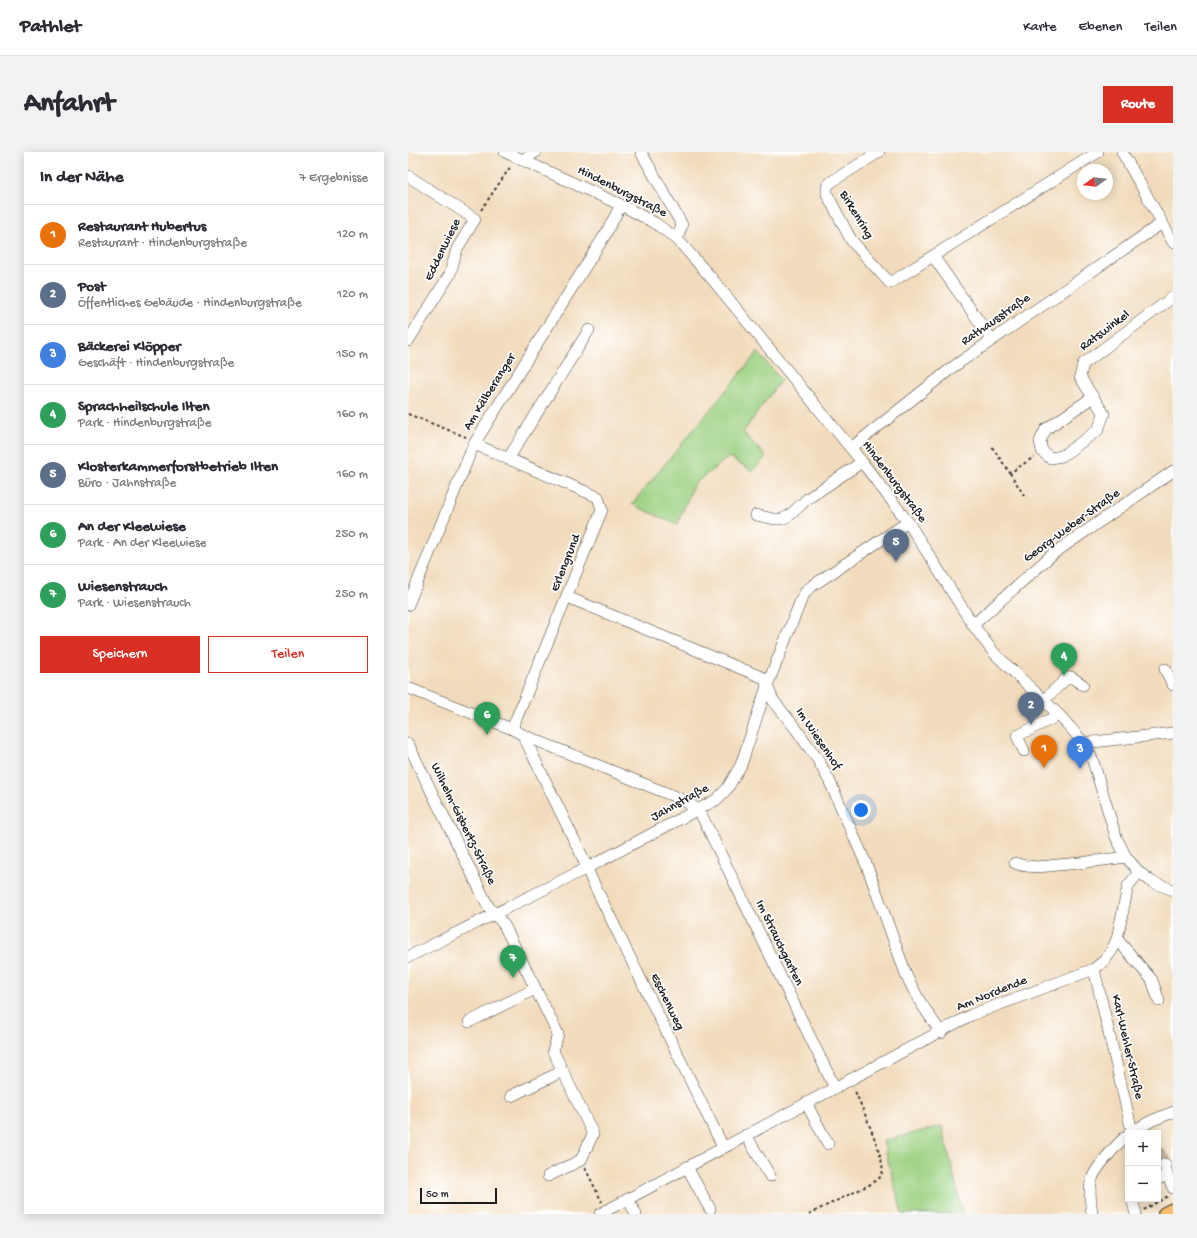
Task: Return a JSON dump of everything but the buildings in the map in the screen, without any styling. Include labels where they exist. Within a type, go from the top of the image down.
[{"type":"main road","points":[[1165,1214],[1173,1210]]},
{"type":"street","name":"Hindenburgstraße","points":[[505,152],[621,205],[655,223],[677,238],[851,448],[908,522],[973,625],[994,653],[1044,700],[1084,743],[1093,760],[1116,837],[1126,857],[1139,872],[1152,882],[1173,890]]},
{"type":"street","points":[[519,159],[536,152]]},
{"type":"street","points":[[642,152],[682,225],[677,238]]},
{"type":"street","name":"Birkenring","points":[[879,152],[832,182],[827,187],[827,194],[851,240],[890,283],[1098,152]]},
{"type":"street","points":[[1122,152],[1162,223],[1172,236]]},
{"type":"street","name":"Eddenwiese","points":[[408,176],[474,219],[457,249],[450,274],[408,341]]},
{"type":"street","name":"Am Kälberanger","points":[[408,606],[475,443],[605,234],[621,205]]},
{"type":"street","name":"Rathausstraße","points":[[851,448],[953,367],[1162,223]]},
{"type":"street","points":[[933,256],[992,340]]},
{"type":"street","name":"Ratswinkel","points":[[1042,451],[1050,458],[1062,456],[1098,430],[1104,414],[1080,377],[1083,364],[1173,297]]},
{"type":"street","points":[[508,459],[589,330]]},
{"type":"street","points":[[1042,451],[1040,441],[1046,429],[1093,397]]},
{"type":"street","name":"Erlengrund","points":[[475,443],[508,459],[598,497],[602,510],[512,729]]},
{"type":"street","points":[[756,515],[774,520],[782,519],[790,515],[807,499],[862,462]]},
{"type":"street","name":"Georg-Weber-Straße","points":[[973,625],[1054,553],[1173,470]]},
{"type":"street","name":"Jahnstraße","points":[[408,958],[587,868],[716,800],[727,789],[741,764],[767,686],[801,600],[806,591],[908,522]]},
{"type":"street","name":"Im Wiesenhof","points":[[567,597],[764,678],[773,700],[818,760],[829,780],[867,866],[907,977],[919,1000],[941,1033]]},
{"type":"street","points":[[1165,669],[1173,686]]},
{"type":"street","points":[[1044,700],[1067,678],[1071,677],[1083,685]]},
{"type":"street","points":[[408,688],[681,799],[699,810]]},
{"type":"street","points":[[1024,751],[1017,736],[1059,715]]},
{"type":"street","points":[[1084,743],[1173,733]]},
{"type":"street","name":"Eschenweg","points":[[523,735],[723,1147]]},
{"type":"street","name":"Wilhelm-Gisbertz-Straße","points":[[408,744],[488,906],[504,925],[558,1034],[553,1050],[593,1134],[581,1160]]},
{"type":"street","name":"Im Strauchgarten","points":[[699,810],[835,1088]]},
{"type":"street","points":[[1015,863],[1037,867],[1084,863],[1126,857]]},
{"type":"street","name":"Am Nordende","points":[[603,1212],[971,1016],[1094,969],[1105,960],[1112,950],[1117,939],[1128,886],[1139,872]]},
{"type":"street","points":[[1117,939],[1152,980],[1159,1001]]},
{"type":"street","name":"Karl-Wehler-Straße","points":[[1094,969],[1129,1130]]},
{"type":"street","points":[[469,1022],[535,988]]},
{"type":"street","points":[[511,1096],[563,1071]]},
{"type":"street","points":[[806,1103],[828,1144]]},
{"type":"street","points":[[1147,1129],[1173,1112]]},
{"type":"street","points":[[746,1135],[770,1176]]},
{"type":"street","points":[[1092,1214],[1090,1195],[1092,1179],[1098,1168],[1125,1138]]},
{"type":"street","points":[[548,1176],[581,1160]]},
{"type":"street","points":[[1165,1164],[1162,1177],[1173,1188]]},
{"type":"street","points":[[687,1167],[710,1209]]},
{"type":"street","points":[[628,1199],[636,1214]]},
{"type":"street","points":[[1134,1202],[1139,1212]]},
{"type":"path","points":[[474,219],[519,159]]},
{"type":"path","points":[[408,414],[475,443]]},
{"type":"path","points":[[992,447],[1025,497]]},
{"type":"path","points":[[1010,473],[1042,451]]},
{"type":"path","points":[[809,1214],[871,1184],[880,1178],[882,1174],[883,1166],[879,1153],[850,1080]]},
{"type":"path","points":[[581,1160],[603,1212]]},
{"type":"path","points":[[1139,1212],[1173,1194]]},
{"type":"green space","points":[[758,352],[781,380],[743,432],[766,457],[752,471],[729,457],[694,484],[677,525],[632,504]]},
{"type":"green space","points":[[942,1126],[963,1214],[902,1214],[883,1141]]},
{"type":"tunnel","points":[[1161,1156],[1165,1164]]},
{"type":"place","name":"Klosterkammerforstbetrieb Ilten","points":[[896,562]]},
{"type":"place","name":"Sprachheilschule Ilten","points":[[1064,676]]},
{"type":"place","name":"Post","points":[[1031,725]]},
{"type":"place","name":"An der Kleewiese","points":[[487,735]]},
{"type":"place","name":"Restaurant Hubertus","points":[[1044,768]]},
{"type":"place","name":"Bäckerei Klöpper","points":[[1080,769]]},
{"type":"place","name":"Wiesenstrauch","points":[[513,978]]}]
